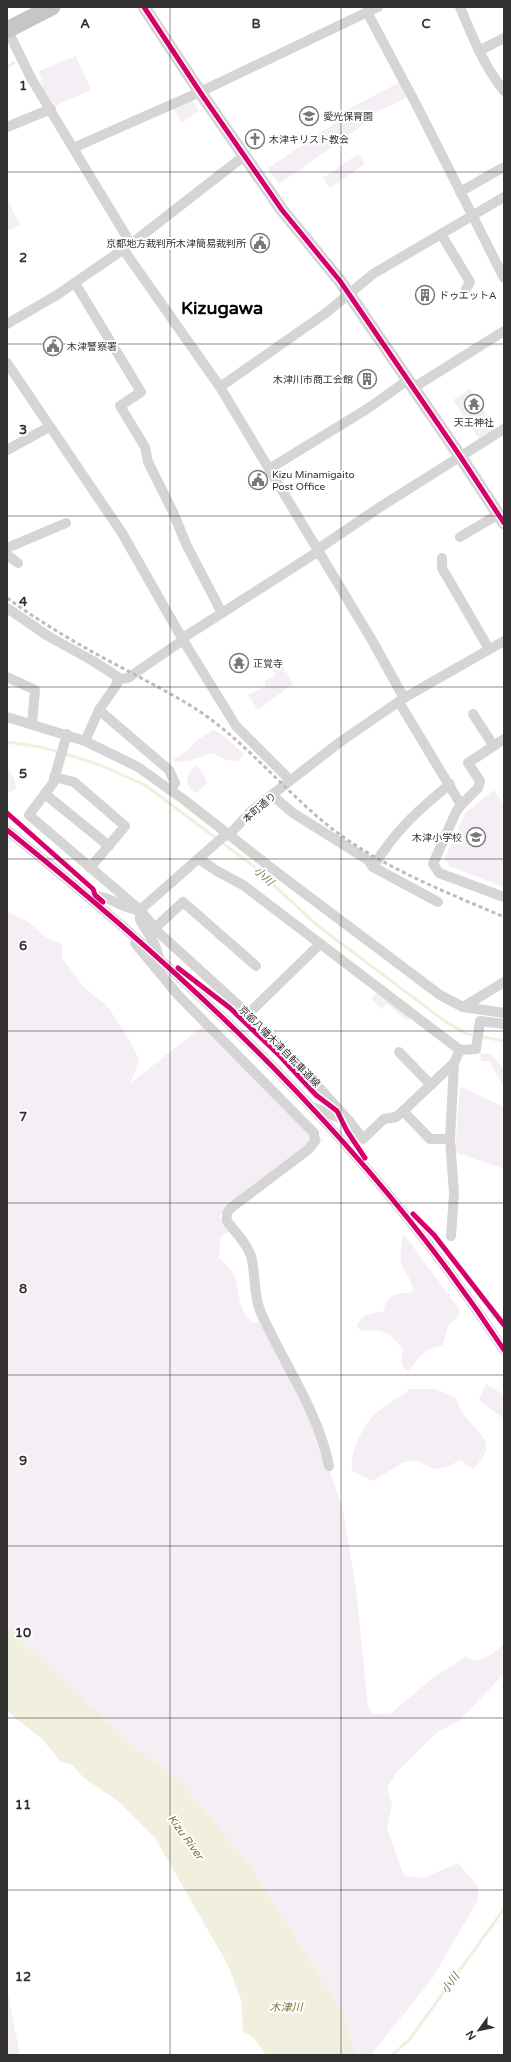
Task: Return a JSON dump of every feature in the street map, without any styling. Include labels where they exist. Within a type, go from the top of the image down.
[{"type":"highway","points":[[7,30],[52,7]]},
{"type":"street","points":[[144,7],[200,92],[282,210],[330,267],[460,456],[501,519],[460,537]]},
{"type":"street","points":[[73,148],[200,92],[378,7]]},
{"type":"street","points":[[460,7],[479,52],[493,77],[504,91]]},
{"type":"street","points":[[367,12],[504,278]]},
{"type":"street","points":[[7,30],[31,78],[73,148],[127,246],[220,388],[373,642],[402,700],[461,805]]},
{"type":"street","points":[[479,52],[504,38]]},
{"type":"street","points":[[7,127],[50,109]]},
{"type":"street","points":[[7,324],[75,283],[127,246],[244,156]]},
{"type":"street","points":[[460,192],[502,168]]},
{"type":"street","points":[[220,388],[320,317],[373,274],[504,197]]},
{"type":"street","points":[[441,234],[470,282],[466,290]]},
{"type":"street","points":[[75,283],[141,392],[120,406],[144,447],[148,462],[174,512],[186,544],[222,613]]},
{"type":"street","points":[[269,470],[367,409],[504,332]]},
{"type":"street","points":[[7,363],[122,534],[183,640],[236,726],[290,780]]},
{"type":"street","points":[[7,450],[49,427]]},
{"type":"street","points":[[118,679],[128,678],[222,613],[460,456],[504,429]]},
{"type":"street","points":[[7,548],[66,523]]},
{"type":"street","points":[[7,555],[18,563]]},
{"type":"street","points":[[442,558],[442,568],[489,649]]},
{"type":"street","points":[[7,608],[48,636],[117,676],[118,679]]},
{"type":"street","name":"本町通り","points":[[140,910],[226,836],[251,811],[340,742],[402,700],[504,641]]},
{"type":"street","points":[[7,677],[35,690],[32,724]]},
{"type":"street","points":[[85,741],[99,710],[117,684],[118,679]]},
{"type":"street","points":[[99,710],[170,770],[176,783],[170,790]]},
{"type":"street","points":[[473,714],[493,746]]},
{"type":"street","points":[[7,717],[67,734],[85,741],[138,767],[170,790],[226,836],[440,994],[463,1007],[504,1013]]},
{"type":"street","points":[[67,734],[53,783],[29,816],[140,910],[155,928],[248,1014],[300,1066],[350,1122],[363,1139],[384,1119],[396,1117],[431,1085],[454,1062],[460,1050]]},
{"type":"street","points":[[504,739],[468,764],[480,781],[478,788],[461,805],[433,864],[439,873],[504,897]]},
{"type":"street","points":[[56,772],[74,782],[125,826],[90,868]]},
{"type":"street","points":[[373,867],[387,845],[408,819],[450,784]]},
{"type":"street","points":[[45,794],[109,846]]},
{"type":"street","points":[[272,795],[300,817],[368,860],[373,867],[438,902]]},
{"type":"street","points":[[7,830],[124,928],[229,1022],[311,1106],[357,1157],[427,1241],[462,1288],[504,1350]]},
{"type":"street","points":[[202,856],[217,871],[243,885],[460,1050],[476,1049],[480,1021],[504,1024]]},
{"type":"street","points":[[88,897],[102,895],[130,910],[140,910]]},
{"type":"street","points":[[155,928],[183,902],[256,966]]},
{"type":"street","points":[[140,910],[140,920],[154,943],[160,960]]},
{"type":"street","points":[[124,928],[140,950],[178,994],[314,1133],[315,1141],[309,1149],[228,1210],[226,1218],[246,1246],[251,1256],[257,1302],[300,1388],[322,1441],[329,1466]]},
{"type":"street","points":[[248,1014],[320,944]]},
{"type":"street","points":[[463,1007],[504,982]]},
{"type":"street","points":[[398,1052],[431,1085]]},
{"type":"street","points":[[451,1236],[454,1193],[450,1140],[454,1062]]},
{"type":"street","points":[[311,1106],[350,1122]]},
{"type":"street","points":[[402,1111],[430,1139],[450,1140]]},
{"type":"shaded area","points":[[76,56],[91,90],[54,106],[42,87],[43,86],[40,80],[42,79],[39,71]]},
{"type":"shaded area","points":[[400,82],[408,97],[365,118],[367,122],[279,184],[268,168],[343,118],[341,113]]},
{"type":"shaded area","points":[[192,100],[199,111],[182,123],[172,108]]},
{"type":"shaded area","points":[[358,154],[365,164],[330,188],[323,178]]},
{"type":"shaded area","points":[[7,199],[20,225],[7,231]]},
{"type":"shaded area","points":[[470,389],[496,428],[479,439],[453,400]]},
{"type":"shaded area","points":[[281,663],[293,684],[258,710],[248,695],[266,686],[264,681],[276,675],[272,668]]},
{"type":"shaded area","points":[[213,730],[224,736],[242,752],[244,755],[238,761],[227,760],[211,753],[190,761],[175,762],[173,760],[190,748],[197,740]]},
{"type":"shaded area","points":[[195,766],[203,772],[207,783],[197,793],[189,788],[187,781],[192,769]]},
{"type":"shaded area","points":[[7,769],[14,778],[16,789],[7,793]]},
{"type":"shaded area","name":"木津小学校","points":[[494,790],[504,805],[504,887],[449,866],[445,858],[465,813]]},
{"type":"shaded area","points":[[7,911],[28,922],[47,938],[62,944],[62,958],[85,988],[108,1007],[128,1038],[139,1059],[131,1083],[205,1024],[312,1127],[323,1141],[219,1216],[229,1231],[220,1238],[219,1258],[231,1270],[234,1276],[242,1308],[245,1314],[253,1323],[262,1320],[308,1411],[342,1506],[356,1587],[368,1706],[373,1714],[390,1714],[434,1677],[466,1657],[475,1661],[492,1654],[504,1644],[504,1674],[459,1721],[436,1733],[396,1773],[387,1788],[392,1805],[387,1829],[404,1876],[424,1878],[458,1863],[478,1886],[478,1900],[432,1979],[371,2055],[357,2055],[342,2012],[251,1866],[180,1781],[126,1740],[7,1627]]},
{"type":"shaded area","points":[[378,991],[412,1016],[408,1021],[387,1004],[382,1009],[371,999]]},
{"type":"shaded area","points":[[480,1053],[492,1054],[504,1070],[504,1088],[489,1061],[481,1061]]},
{"type":"shaded area","points":[[460,1086],[504,1107],[504,1169],[455,1152]]},
{"type":"shaded area","points":[[402,1232],[460,1310],[458,1317],[448,1325],[443,1345],[432,1348],[420,1356],[408,1371],[406,1371],[401,1363],[403,1349],[388,1333],[376,1330],[360,1331],[357,1325],[365,1316],[384,1311],[387,1301],[392,1296],[396,1294],[410,1293],[413,1290],[411,1282],[401,1261]]},
{"type":"shaded area","points":[[486,1384],[504,1395],[504,1419],[479,1400]]},
{"type":"shaded area","points":[[410,1389],[435,1389],[455,1397],[463,1414],[486,1441],[487,1447],[485,1453],[473,1469],[461,1460],[446,1467],[433,1469],[418,1461],[404,1462],[373,1481],[352,1471],[354,1450],[360,1436],[372,1417]]},
{"type":"shaded area","points":[[7,1989],[20,2055],[7,2055]]},
{"type":"water","name":"木津川","points":[[7,1627],[126,1740],[180,1781],[251,1866],[342,2012],[357,2055],[266,2055],[254,2038],[243,2031],[241,2000],[228,1965],[155,1838],[118,1801],[84,1778],[71,1764],[61,1762],[42,1739],[7,1711]]},
{"type":"waterway","name":"小川","points":[[7,67],[14,63]]},
{"type":"waterway","name":"小川","points":[[7,742],[41,747],[66,754],[100,765],[145,785],[252,865],[318,926],[446,1022],[467,1034],[504,1041]]},
{"type":"waterway","name":"小川","points":[[392,2055],[409,2040],[504,1909]]},
{"type":"railway","points":[[7,598],[69,639],[177,697],[202,713],[237,741],[318,817],[355,845],[417,879],[504,917]]},
{"type":"cycle path","points":[[144,7],[200,92],[282,210],[340,281],[504,523]]},
{"type":"cycle path","points":[[7,813],[93,889],[95,895],[103,902]]},
{"type":"cycle path","points":[[7,830],[146,947],[276,1070],[338,1136],[396,1204],[452,1275],[504,1350]]},
{"type":"cycle path","name":"京都八幡木津自転車道線","points":[[178,968],[230,1008],[279,1055],[316,1095],[337,1111],[347,1131],[365,1158]]},
{"type":"cycle path","points":[[413,1214],[434,1235],[504,1325]]},
{"type":"place","name":"愛光保育園","points":[[309,116]]},
{"type":"place","name":"木津キリスト教会","points":[[255,139]]},
{"type":"place","name":"京都地方裁判所木津簡易裁判所","points":[[260,243]]},
{"type":"place","name":"ドゥエットA","points":[[425,295]]},
{"type":"place","name":"木津警察署","points":[[53,346]]},
{"type":"place","name":"木津川市商工会館","points":[[367,379]]},
{"type":"place","name":"天王神社","points":[[474,404]]},
{"type":"place","name":"Kizu Minamigaito Post Office","points":[[258,480]]},
{"type":"place","name":"正覚寺","points":[[239,663]]},
{"type":"place","name":"木津小学校","points":[[476,837]]},
{"type":"district","name":"Kizugawa","points":[[222,308]]},
{"type":"water label","name":"Kizu River","points":[[186,1837]]}]
